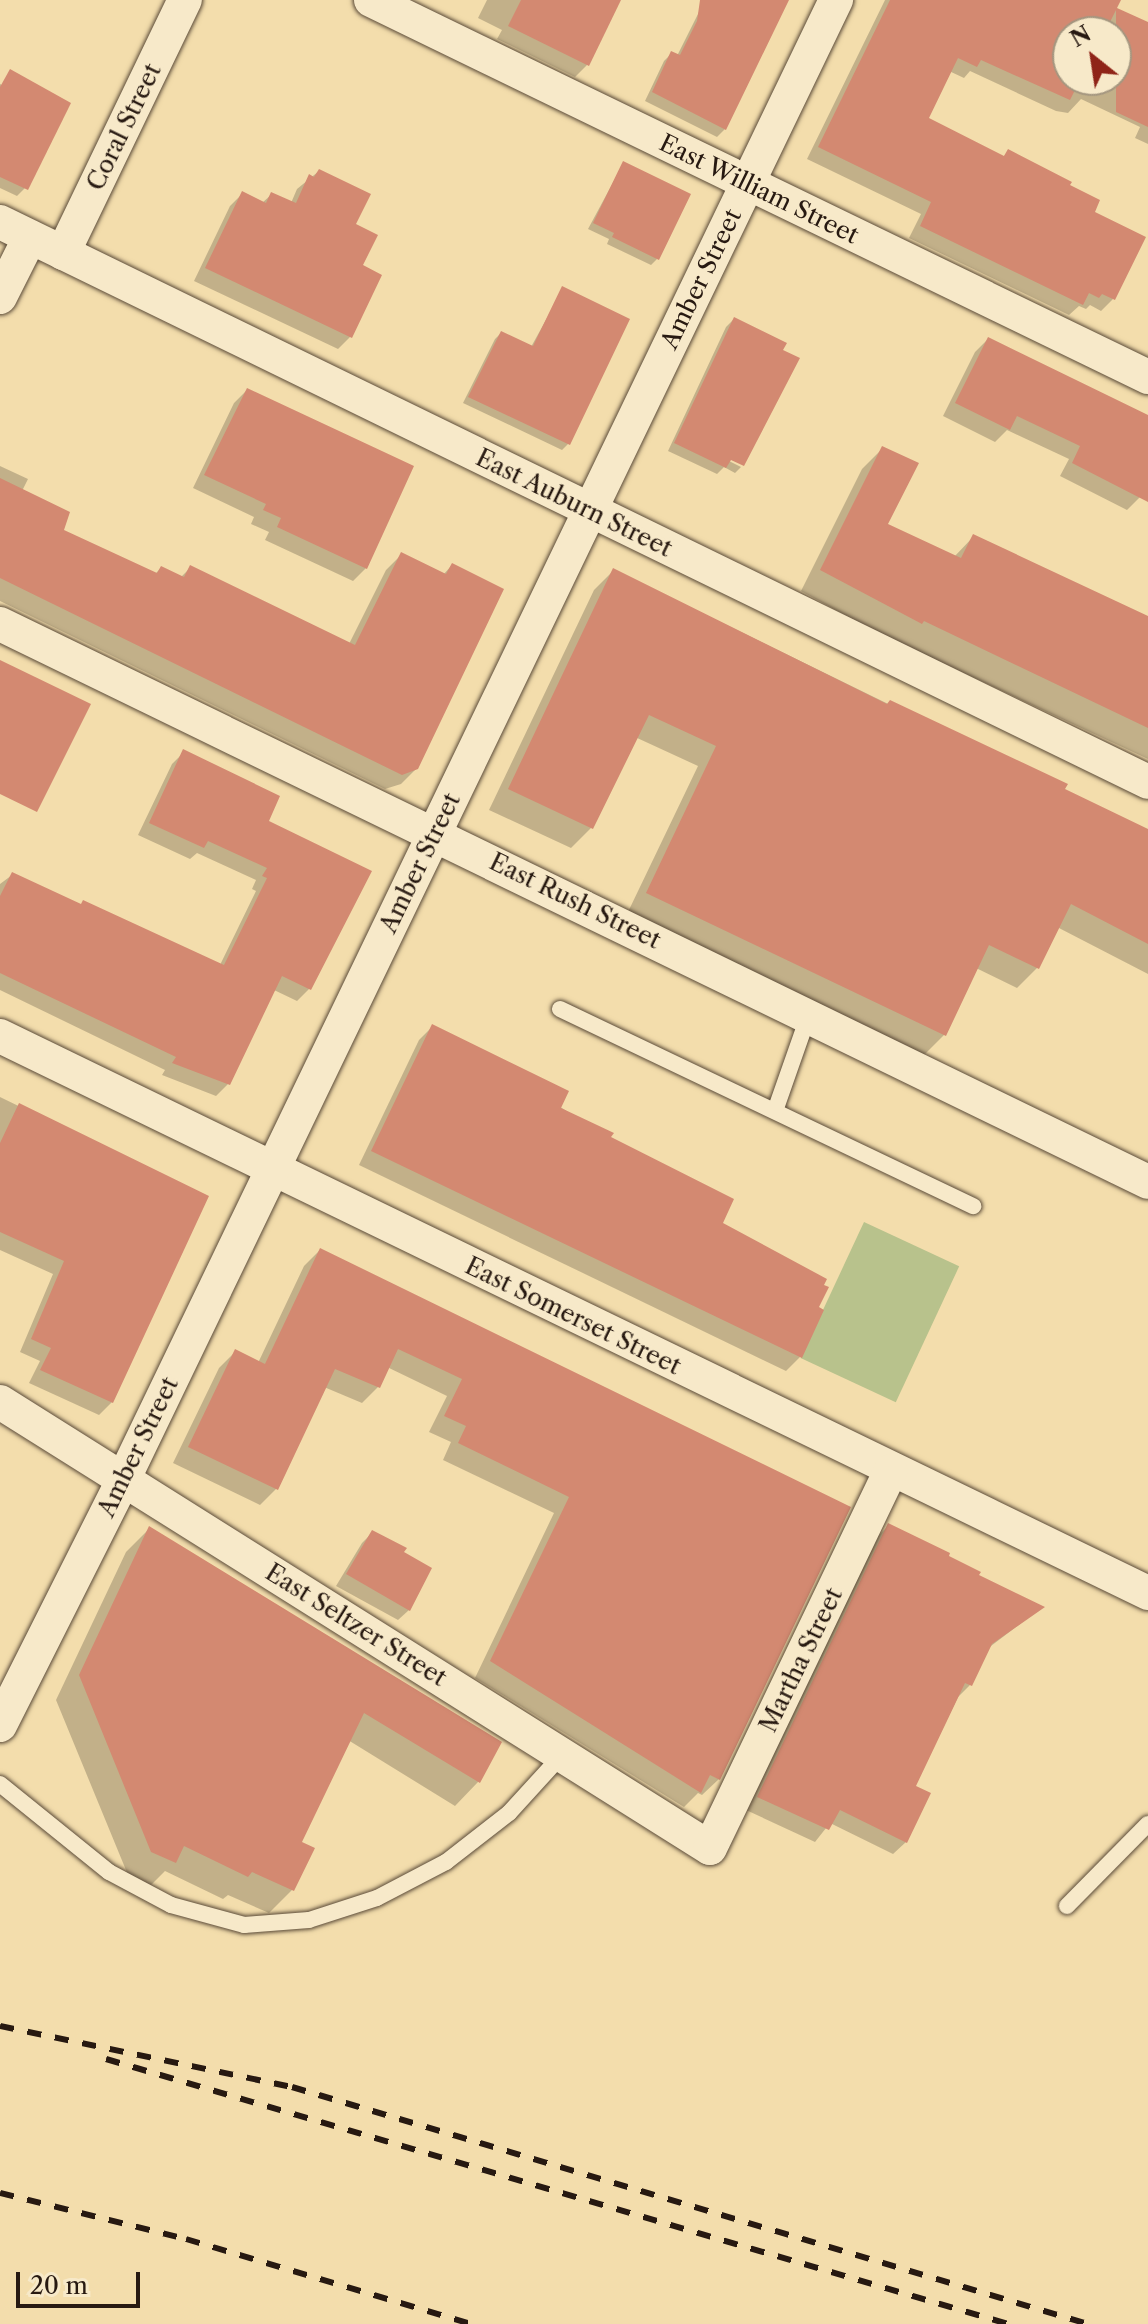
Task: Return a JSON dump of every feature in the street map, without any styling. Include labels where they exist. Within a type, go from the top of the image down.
[{"type":"street","name":"Coral Street","points":[[63,253],[185,0]]},
{"type":"street","name":"East William Street","points":[[371,0],[1148,377]]},
{"type":"street","name":"Amber Street","points":[[0,1725],[124,1478],[270,1168],[436,833],[836,0]]},
{"type":"street","name":"East Auburn Street","points":[[15,230],[1148,782]]},
{"type":"street","points":[[0,297],[15,230]]},
{"type":"street","name":"East Rush Street","points":[[0,624],[436,833],[1148,1182]]},
{"type":"street","name":"East Somerset Street","points":[[0,1036],[891,1471],[1148,1593]]},
{"type":"street","name":"East Seltzer Street","points":[[0,1402],[710,1848]]},
{"type":"street","name":"Martha Street","points":[[710,1848],[891,1471]]},
{"type":"lane","points":[[560,1009],[973,1206]]},
{"type":"lane","points":[[775,1111],[808,1017]]},
{"type":"lane","points":[[0,1784],[109,1872],[171,1905],[244,1925],[309,1920],[377,1898],[446,1862],[509,1813],[562,1755]]},
{"type":"lane","points":[[1067,1906],[1148,1824]]},
{"type":"green space","points":[[864,1222],[959,1266],[896,1402],[801,1358]]},
{"type":"building","points":[[521,0],[621,0],[589,66],[508,26]]},
{"type":"building","points":[[700,0],[789,0],[726,130],[652,92],[671,51],[680,55],[697,21]]},
{"type":"building","points":[[890,0],[1121,0],[1117,8],[1148,22],[1148,127],[1116,112],[1116,96],[1132,96],[1132,16],[1116,16],[1116,10],[1113,16],[1052,16],[1052,92],[981,60],[977,67],[958,58],[929,118],[1004,156],[1008,149],[1072,182],[1070,185],[1100,200],[1095,212],[1146,237],[1115,300],[1102,294],[1099,298],[1089,293],[1083,305],[920,226],[931,202],[818,147]]},
{"type":"building","points":[[10,69],[71,103],[28,190],[0,177],[0,87]]},
{"type":"building","points":[[623,161],[691,194],[659,260],[612,237],[614,233],[593,223]]},
{"type":"building","points":[[319,169],[371,194],[356,224],[378,235],[363,265],[382,275],[352,338],[205,268],[242,191],[266,203],[271,192],[296,203],[309,174],[314,177]]},
{"type":"building","points":[[562,286],[630,319],[570,445],[468,397],[501,331],[533,346]]},
{"type":"building","points":[[734,317],[787,343],[783,350],[800,358],[744,466],[731,460],[726,468],[674,443]]},
{"type":"building","points":[[988,337],[1148,415],[1148,502],[1072,463],[1080,446],[1017,416],[1010,430],[955,403]]},
{"type":"building","points":[[247,388],[414,466],[367,569],[277,527],[281,518],[263,510],[266,504],[204,475]]},
{"type":"building","points":[[882,446],[919,463],[888,524],[961,558],[973,534],[1148,616],[1148,728],[924,621],[922,624],[820,570]]},
{"type":"building","points":[[0,478],[70,512],[64,530],[157,573],[161,566],[184,577],[190,565],[355,645],[401,552],[446,574],[452,563],[504,589],[418,769],[402,775],[0,578]]},
{"type":"building","points":[[613,568],[887,704],[890,700],[1068,784],[1065,789],[1148,829],[1148,944],[1071,904],[1039,969],[989,945],[946,1036],[646,893],[716,746],[649,715],[593,829],[508,789]]},
{"type":"building","points":[[0,660],[91,704],[37,812],[0,794]]},
{"type":"building","points":[[183,749],[280,796],[269,821],[372,871],[311,990],[282,976],[230,1085],[172,1063],[176,1057],[0,973],[0,896],[12,872],[81,904],[83,900],[224,965],[267,878],[262,876],[267,868],[208,841],[204,848],[149,823]]},
{"type":"building","points":[[432,1024],[569,1091],[561,1108],[614,1133],[611,1137],[734,1199],[723,1223],[827,1279],[824,1285],[829,1287],[819,1307],[824,1310],[802,1358],[371,1151]]},
{"type":"building","points":[[19,1103],[209,1196],[113,1403],[40,1370],[51,1348],[31,1339],[64,1261],[0,1232],[0,1143]]},
{"type":"building","points":[[320,1248],[851,1507],[720,1780],[710,1775],[701,1793],[490,1661],[569,1497],[458,1443],[466,1426],[444,1416],[462,1379],[398,1349],[380,1388],[335,1369],[278,1490],[188,1447],[235,1349],[265,1364]]},
{"type":"building","points":[[888,1523],[950,1553],[949,1556],[981,1572],[979,1575],[1045,1607],[992,1644],[972,1686],[965,1683],[916,1786],[931,1793],[907,1843],[840,1810],[829,1830],[757,1797]]},
{"type":"building","points":[[149,1526],[502,1742],[480,1783],[364,1713],[302,1842],[315,1848],[294,1891],[252,1872],[248,1877],[184,1846],[176,1863],[151,1852],[79,1675]]},
{"type":"building","points":[[372,1530],[407,1548],[404,1552],[432,1568],[410,1611],[346,1574]]},
{"type":"railway","points":[[0,2026],[292,2087],[1088,2324]]},
{"type":"railway","points":[[106,2059],[1008,2324]]},
{"type":"railway","points":[[0,2193],[186,2239],[471,2324]]}]
